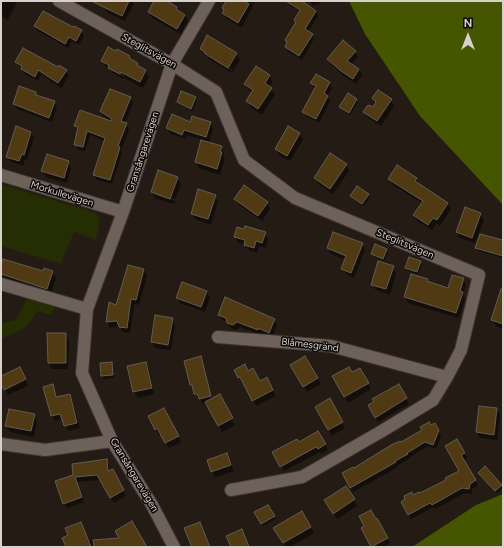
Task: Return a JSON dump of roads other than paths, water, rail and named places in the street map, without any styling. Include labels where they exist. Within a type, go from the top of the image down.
[{"type":"street","name":"Steglitsvägen","points":[[59,1],[172,64],[216,92],[244,160],[295,198],[479,275],[461,350],[433,400],[302,477],[231,490]]},
{"type":"street","name":"Gransångarevägen","points":[[174,547],[152,505],[112,441],[82,373],[87,309],[123,212],[172,64],[209,1]]},
{"type":"street","name":"Morkullevägen","points":[[1,175],[123,212]]},
{"type":"street","points":[[1,284],[87,309]]},
{"type":"street","name":"Blåmesgränd","points":[[218,337],[331,346],[447,377]]},
{"type":"street","points":[[1,444],[45,450],[112,441]]}]
